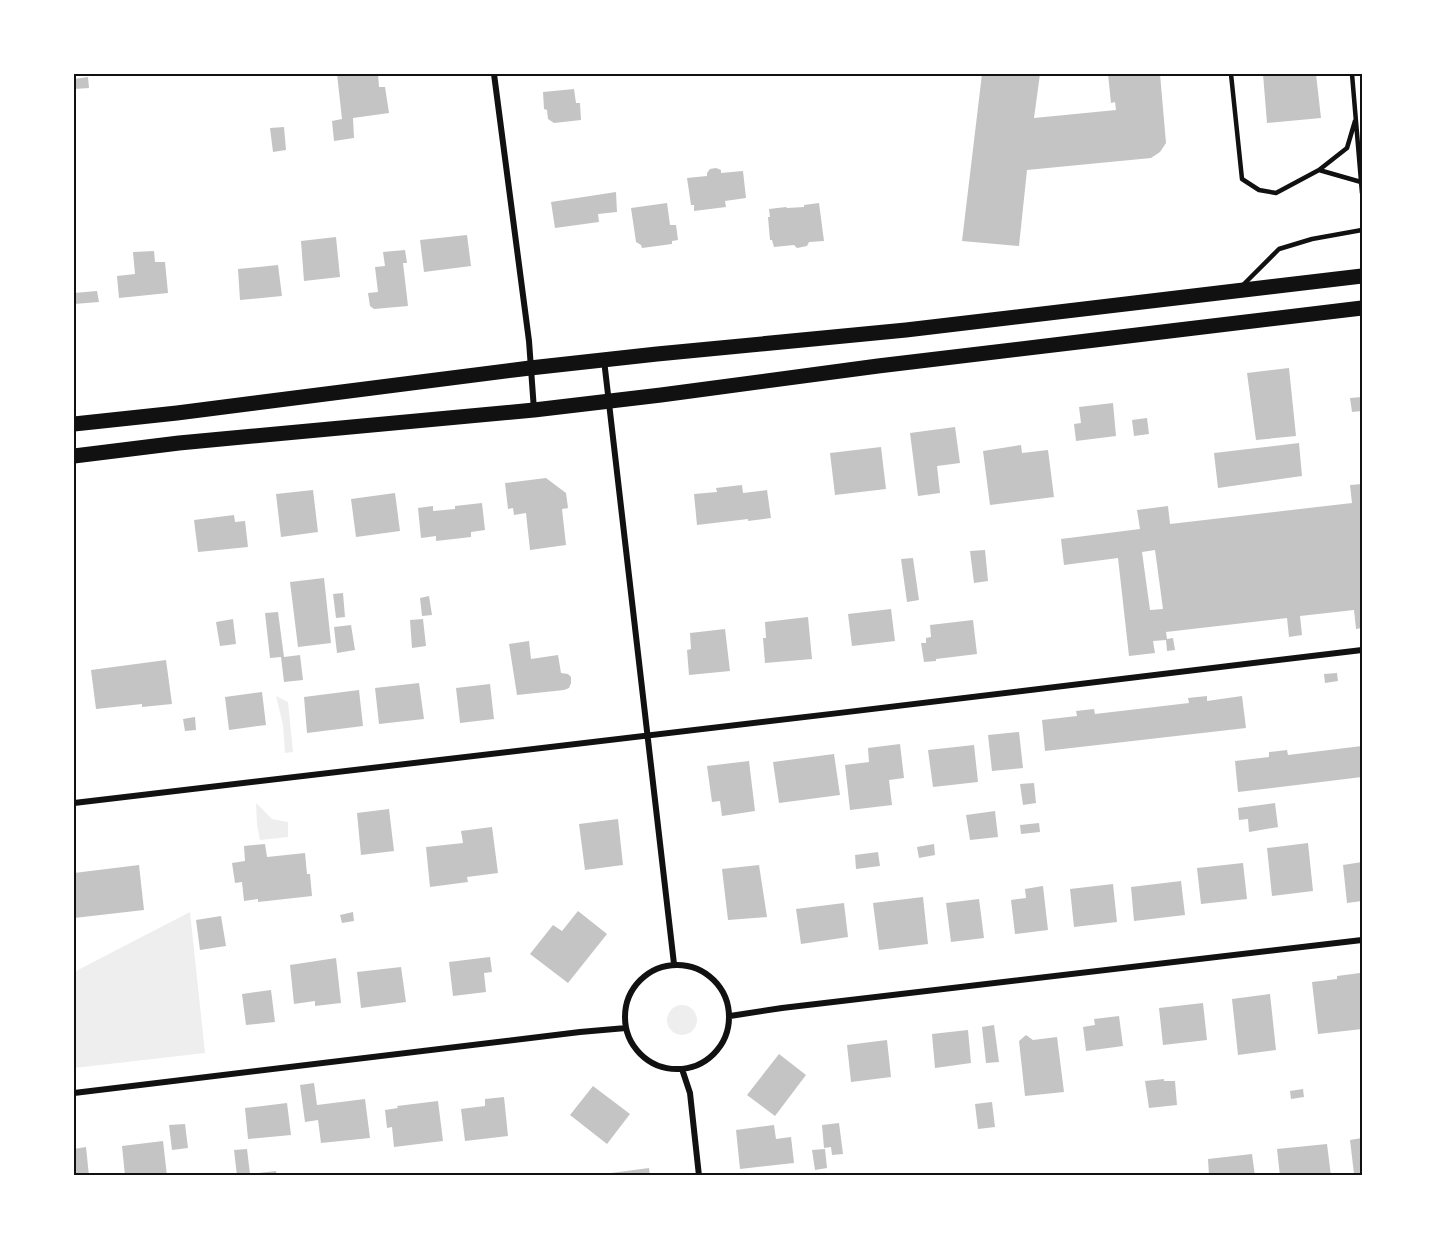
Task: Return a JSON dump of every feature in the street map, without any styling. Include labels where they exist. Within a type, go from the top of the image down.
[{"type":"main road","points":[[74,424],[530,368],[906,330],[1362,276]]},
{"type":"main road","points":[[74,456],[534,410],[1095,339],[1362,308]]},
{"type":"street","points":[[494,74],[529,341],[534,410]]},
{"type":"street","points":[[604,360],[674,964]]},
{"type":"street","points":[[74,804],[1362,650]]},
{"type":"street","points":[[730,1016],[1362,940]]},
{"type":"street","points":[[674,964],[698,969],[719,984],[730,1016],[721,1046],[697,1065],[682,1069],[667,1068],[653,1063],[641,1054],[626,1028],[625,1010],[630,993],[641,979],[656,968],[674,964]]},
{"type":"street","points":[[74,1093],[626,1028]]},
{"type":"street","points":[[682,1069],[690,1093],[699,1176]]},
{"type":"lane","points":[[1231,74],[1242,179],[1259,190],[1276,193],[1319,170],[1347,148],[1356,119]]},
{"type":"lane","points":[[1352,74],[1362,193]]},
{"type":"lane","points":[[1319,170],[1361,182]]},
{"type":"lane","points":[[1238,291],[1279,249],[1312,239],[1362,230]]},
{"type":"shaded area","points":[[276,696],[288,702],[293,752],[285,753],[283,725]]},
{"type":"shaded area","points":[[256,803],[272,819],[288,822],[288,837],[260,840]]},
{"type":"shaded area","points":[[190,912],[205,1053],[74,1068],[74,972]]},
{"type":"shaded area","points":[[682,1005],[693,1009],[697,1020],[693,1031],[682,1035],[671,1031],[667,1020],[671,1009]]},
{"type":"building","points":[[337,74],[378,74],[379,87],[385,87],[389,113],[353,118],[354,138],[334,141],[332,121],[342,119]]},
{"type":"building","points":[[982,74],[1040,74],[1034,118],[1116,110],[1115,102],[1111,103],[1108,74],[1160,74],[1166,143],[1160,152],[1151,158],[1027,170],[1019,246],[962,241]]},
{"type":"building","points":[[1263,74],[1316,74],[1321,118],[1267,123]]},
{"type":"building","points":[[88,77],[89,88],[74,89],[74,79]]},
{"type":"building","points":[[574,89],[576,103],[580,103],[581,120],[554,123],[548,119],[547,110],[544,109],[543,92]]},
{"type":"building","points":[[284,127],[286,150],[273,152],[270,128]]},
{"type":"building","points":[[710,169],[721,170],[721,173],[743,171],[746,198],[725,201],[726,207],[694,211],[687,178],[707,176]]},
{"type":"building","points":[[616,192],[617,212],[598,214],[599,222],[555,228],[551,202]]},
{"type":"building","points":[[667,203],[670,225],[676,225],[678,240],[672,241],[672,244],[642,248],[636,242],[631,208]]},
{"type":"building","points":[[819,203],[824,241],[809,242],[807,246],[797,248],[794,245],[774,247],[770,240],[769,209],[804,207],[804,205]]},
{"type":"building","points":[[467,235],[471,266],[424,272],[420,240]]},
{"type":"building","points":[[336,237],[340,277],[304,281],[301,241]]},
{"type":"building","points":[[405,250],[407,263],[403,263],[408,306],[374,309],[370,306],[368,293],[378,292],[375,267],[385,266],[383,252]]},
{"type":"building","points":[[154,251],[155,262],[165,262],[168,293],[119,298],[117,276],[135,274],[133,252]]},
{"type":"building","points":[[278,265],[282,296],[240,300],[238,269]]},
{"type":"building","points":[[97,291],[99,302],[74,304],[74,293]]},
{"type":"building","points":[[1289,368],[1296,436],[1256,440],[1247,373]]},
{"type":"building","points":[[1362,397],[1362,411],[1352,412],[1350,398]]},
{"type":"building","points":[[1113,403],[1116,436],[1076,441],[1074,424],[1081,423],[1079,407]]},
{"type":"building","points":[[1147,418],[1149,434],[1134,436],[1132,420]]},
{"type":"building","points":[[955,427],[960,463],[937,466],[940,493],[918,496],[910,433]]},
{"type":"building","points":[[1299,443],[1302,476],[1218,488],[1214,453]]},
{"type":"building","points":[[1021,445],[1022,453],[1048,450],[1054,497],[990,505],[983,451]]},
{"type":"building","points":[[881,447],[886,489],[835,495],[830,453]]},
{"type":"building","points":[[546,478],[566,493],[568,508],[562,509],[566,545],[530,550],[526,513],[514,515],[513,508],[508,509],[505,483]]},
{"type":"building","points":[[1362,484],[1362,628],[1356,629],[1354,610],[1300,616],[1302,635],[1289,637],[1287,618],[1166,632],[1167,639],[1173,638],[1175,650],[1167,651],[1166,640],[1153,641],[1155,653],[1129,656],[1118,558],[1064,565],[1061,539],[1140,529],[1137,510],[1168,506],[1170,524],[1352,503],[1350,485]],"holes":[[[1155,550],[1163,609],[1150,610],[1142,552]]]},
{"type":"building","points":[[742,485],[743,493],[767,490],[771,518],[697,525],[694,494],[717,492],[716,488]]},
{"type":"building","points":[[313,490],[318,532],[281,537],[276,494]]},
{"type":"building","points":[[395,493],[400,531],[356,537],[351,499]]},
{"type":"building","points":[[482,503],[485,530],[471,532],[471,537],[436,541],[436,536],[421,538],[418,508],[433,506],[433,511]]},
{"type":"building","points":[[234,515],[235,522],[245,521],[248,547],[198,552],[194,520]]},
{"type":"building","points":[[985,550],[988,581],[974,583],[970,551]]},
{"type":"building","points":[[913,558],[919,600],[907,602],[901,559]]},
{"type":"building","points":[[324,578],[331,643],[298,647],[290,582]]},
{"type":"building","points":[[343,593],[345,617],[336,618],[333,594]]},
{"type":"building","points":[[429,596],[432,615],[422,616],[420,598]]},
{"type":"building","points":[[891,609],[895,641],[852,646],[848,614]]},
{"type":"building","points":[[278,612],[284,657],[300,655],[303,680],[284,682],[281,657],[270,658],[265,613]]},
{"type":"building","points":[[808,617],[812,659],[765,663],[763,638],[766,638],[765,622]]},
{"type":"building","points":[[233,619],[236,644],[220,646],[216,622]]},
{"type":"building","points":[[423,619],[426,646],[412,648],[410,620]]},
{"type":"building","points":[[973,620],[977,654],[924,662],[921,643],[926,643],[926,638],[931,637],[930,625]]},
{"type":"building","points":[[351,625],[355,650],[337,653],[334,627]]},
{"type":"building","points":[[725,629],[730,671],[689,675],[687,650],[691,649],[690,633]]},
{"type":"building","points":[[529,641],[531,659],[558,655],[561,673],[571,677],[569,688],[517,695],[509,644]]},
{"type":"building","points":[[166,660],[172,704],[142,707],[142,704],[96,709],[91,670]]},
{"type":"building","points":[[1337,673],[1338,681],[1325,683],[1324,674]]},
{"type":"building","points":[[419,683],[424,719],[379,724],[375,688]]},
{"type":"building","points":[[490,684],[494,719],[460,723],[456,688]]},
{"type":"building","points":[[359,690],[363,726],[307,733],[304,697]]},
{"type":"building","points":[[262,692],[266,725],[229,730],[225,697]]},
{"type":"building","points":[[1207,696],[1207,701],[1242,696],[1246,728],[1045,751],[1042,720],[1077,716],[1076,711],[1094,709],[1095,714],[1189,703],[1188,698]]},
{"type":"building","points":[[195,717],[196,730],[185,731],[183,719]]},
{"type":"building","points":[[1019,732],[1023,768],[992,771],[988,735]]},
{"type":"building","points":[[900,744],[904,778],[889,780],[892,805],[850,810],[845,765],[869,762],[868,748]]},
{"type":"building","points":[[974,745],[978,782],[933,787],[928,750]]},
{"type":"building","points":[[1362,746],[1362,777],[1238,792],[1235,761],[1269,757],[1269,752],[1287,750],[1288,755]]},
{"type":"building","points":[[834,754],[840,795],[779,803],[773,762]]},
{"type":"building","points":[[749,761],[755,811],[722,816],[720,801],[712,802],[707,766]]},
{"type":"building","points":[[1034,783],[1036,803],[1023,805],[1020,784]]},
{"type":"building","points":[[1275,803],[1278,827],[1249,832],[1248,819],[1239,820],[1238,808]]},
{"type":"building","points":[[389,809],[394,851],[361,855],[357,813]]},
{"type":"building","points":[[995,811],[998,837],[970,840],[966,815]]},
{"type":"building","points":[[618,819],[623,865],[585,870],[579,824]]},
{"type":"building","points":[[1039,823],[1040,832],[1021,834],[1020,825]]},
{"type":"building","points":[[492,827],[498,873],[467,877],[468,882],[430,887],[426,847],[463,843],[461,831]]},
{"type":"building","points":[[1308,843],[1313,891],[1272,896],[1267,848]]},
{"type":"building","points":[[265,844],[267,857],[305,853],[312,896],[258,902],[258,899],[244,901],[242,882],[235,883],[232,863],[245,861],[244,846]]},
{"type":"building","points":[[934,844],[935,855],[919,858],[917,847]]},
{"type":"building","points":[[878,852],[880,866],[856,869],[855,855]]},
{"type":"building","points":[[1362,862],[1362,901],[1347,903],[1343,865]]},
{"type":"building","points":[[1243,863],[1247,899],[1201,904],[1197,868]]},
{"type":"building","points":[[139,865],[144,910],[74,918],[74,873]]},
{"type":"building","points":[[759,865],[767,917],[728,920],[722,869]]},
{"type":"building","points":[[1181,881],[1185,915],[1134,921],[1131,887]]},
{"type":"building","points":[[1113,884],[1117,922],[1074,927],[1070,889]]},
{"type":"building","points":[[1043,886],[1048,930],[1015,934],[1011,900],[1026,898],[1025,889]]},
{"type":"building","points":[[923,897],[928,944],[879,950],[873,903]]},
{"type":"building","points":[[979,899],[984,938],[951,942],[946,903]]},
{"type":"building","points":[[844,903],[848,937],[801,944],[796,909]]},
{"type":"building","points":[[578,911],[607,934],[568,983],[530,954],[553,925],[562,931]]},
{"type":"building","points":[[353,912],[354,921],[342,923],[340,915]]},
{"type":"building","points":[[221,916],[226,946],[200,950],[196,920]]},
{"type":"building","points":[[490,957],[492,972],[484,973],[486,992],[453,996],[449,962]]},
{"type":"building","points":[[336,958],[341,1003],[315,1006],[315,1001],[294,1004],[290,965]]},
{"type":"building","points":[[401,967],[406,1002],[361,1008],[357,972]]},
{"type":"building","points":[[1360,973],[1362,976],[1362,1029],[1318,1034],[1312,982]]},
{"type":"building","points":[[271,990],[275,1022],[246,1025],[242,994]]},
{"type":"building","points":[[1270,994],[1276,1050],[1238,1055],[1232,999]]},
{"type":"building","points":[[1203,1003],[1207,1040],[1163,1045],[1159,1008]]},
{"type":"building","points":[[1119,1016],[1123,1046],[1086,1051],[1083,1027],[1095,1025],[1094,1019]]},
{"type":"building","points":[[994,1025],[999,1062],[986,1063],[982,1027]]},
{"type":"building","points":[[968,1030],[971,1063],[935,1068],[932,1034]]},
{"type":"building","points":[[1026,1035],[1033,1040],[1057,1037],[1064,1092],[1025,1096],[1019,1041]]},
{"type":"building","points":[[887,1040],[891,1077],[851,1082],[847,1045]]},
{"type":"building","points":[[779,1054],[806,1075],[775,1116],[747,1095]]},
{"type":"building","points":[[1164,1079],[1164,1081],[1175,1081],[1177,1105],[1149,1108],[1145,1081]]},
{"type":"building","points":[[314,1083],[317,1105],[365,1099],[370,1138],[321,1143],[318,1120],[305,1122],[300,1085]]},
{"type":"building","points":[[593,1086],[630,1114],[607,1144],[570,1115]]},
{"type":"building","points":[[1303,1089],[1304,1097],[1291,1099],[1290,1091]]},
{"type":"building","points":[[504,1097],[508,1136],[465,1141],[461,1109],[485,1106],[485,1099]]},
{"type":"building","points":[[438,1101],[443,1141],[394,1147],[392,1127],[387,1128],[385,1110],[398,1108],[397,1106]]},
{"type":"building","points":[[992,1102],[995,1127],[978,1129],[975,1104]]},
{"type":"building","points":[[287,1103],[291,1135],[248,1139],[245,1108]]},
{"type":"building","points":[[839,1123],[843,1154],[832,1155],[831,1147],[824,1148],[822,1125]]},
{"type":"building","points":[[185,1124],[188,1148],[172,1150],[169,1125]]},
{"type":"building","points":[[774,1125],[776,1139],[791,1137],[794,1163],[740,1169],[736,1130]]},
{"type":"building","points":[[1362,1138],[1362,1173],[1354,1174],[1350,1140]]},
{"type":"building","points":[[163,1141],[167,1176],[125,1176],[122,1146]]},
{"type":"building","points":[[1327,1144],[1331,1176],[1280,1176],[1277,1149]]},
{"type":"building","points":[[86,1147],[89,1176],[74,1176],[74,1149]]},
{"type":"building","points":[[247,1149],[250,1174],[276,1171],[277,1176],[237,1176],[234,1150]]},
{"type":"building","points":[[825,1149],[827,1168],[815,1170],[812,1150]]},
{"type":"building","points":[[1252,1154],[1255,1176],[1209,1176],[1208,1159]]},
{"type":"building","points":[[649,1168],[650,1176],[611,1176],[611,1173]]}]
